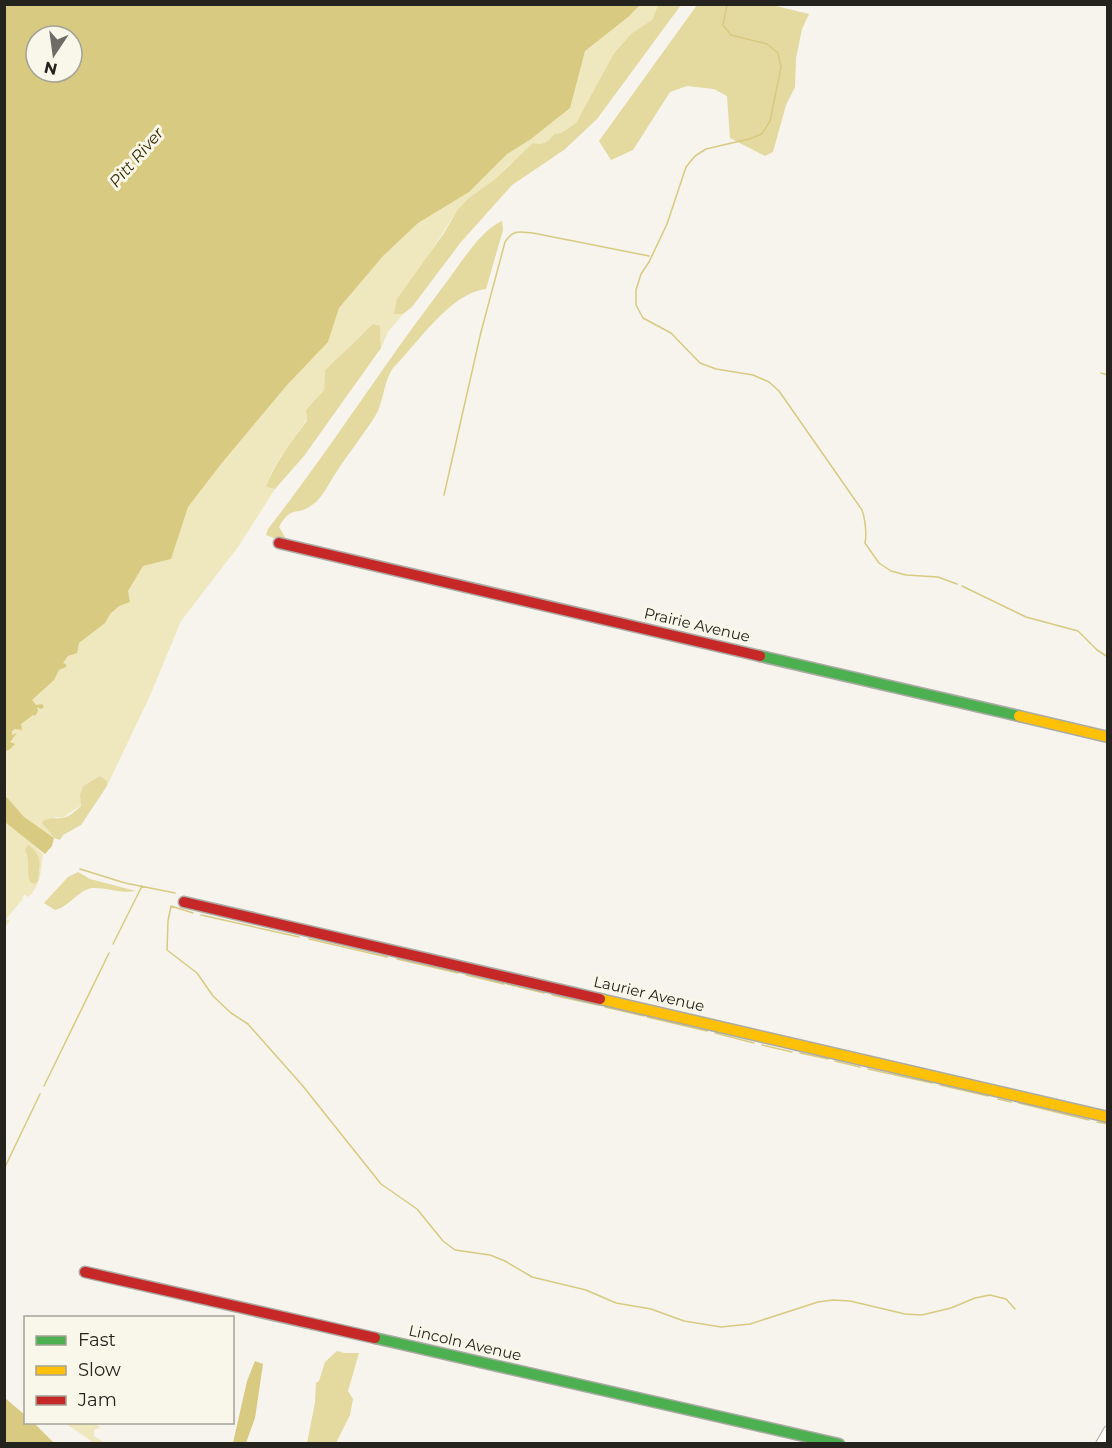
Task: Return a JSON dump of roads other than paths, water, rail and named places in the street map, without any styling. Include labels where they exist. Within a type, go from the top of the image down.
[{"type":"street","name":"Prairie Avenue","points":[[279,543],[1107,737]]},
{"type":"street","name":"Laurier Avenue","points":[[184,902],[1107,1117]]},
{"type":"street","name":"Lincoln Avenue","points":[[85,1272],[839,1443]]},
{"type":"street","points":[[1100,1443],[1107,1430]]},
{"type":"water","name":"Pitt River","points":[[5,4],[640,5],[585,51],[570,108],[531,139],[507,154],[469,192],[418,223],[383,256],[339,308],[328,342],[287,385],[188,507],[171,559],[143,566],[128,591],[130,602],[119,606],[110,614],[105,623],[79,643],[77,653],[68,656],[63,663],[66,667],[59,670],[54,680],[32,700],[36,705],[42,704],[44,707],[41,709],[37,707],[38,711],[35,716],[33,715],[21,724],[22,730],[12,731],[12,735],[17,733],[10,742],[15,744],[5,751]]},
{"type":"water","points":[[4,794],[24,817],[54,838],[52,846],[45,854],[5,822]]},
{"type":"water","points":[[255,1361],[263,1364],[255,1418],[246,1443],[233,1443],[247,1381]]},
{"type":"water","points":[[5,1398],[24,1414],[24,1424],[35,1424],[54,1443],[5,1443]]},
{"type":"waterway","points":[[727,4],[723,25],[731,35],[767,44],[778,53],[781,67],[770,121],[762,134],[706,149],[695,156],[686,167],[667,224],[641,274],[636,290],[636,305],[643,318],[671,333],[700,363],[716,369],[753,375],[769,382],[779,391],[862,510],[865,543],[879,563],[891,571],[906,575],[938,577],[957,584]]},
{"type":"waterway","points":[[444,495],[481,332],[508,238],[517,232],[533,233],[649,256]]},
{"type":"waterway","points":[[1101,373],[1108,375]]},
{"type":"waterway","points":[[962,586],[1026,617],[1078,631],[1097,650],[1108,657]]},
{"type":"waterway","points":[[80,869],[125,883],[175,893]]},
{"type":"waterway","points":[[113,944],[142,886]]},
{"type":"waterway","points":[[193,913],[171,906],[167,950],[197,973],[213,996],[231,1013],[248,1024],[302,1085],[381,1184],[417,1209],[443,1241],[455,1250],[490,1255],[532,1277],[586,1290],[616,1303],[651,1309],[684,1321],[721,1327],[750,1324],[818,1302],[833,1300],[850,1301],[905,1314],[922,1315],[990,1295],[1006,1299],[1015,1309]]},
{"type":"waterway","points":[[201,915],[299,937]]},
{"type":"waterway","points":[[309,939],[387,957]]},
{"type":"waterway","points":[[44,1086],[109,953]]},
{"type":"waterway","points":[[397,959],[458,973]]},
{"type":"waterway","points":[[466,975],[504,984]]},
{"type":"waterway","points":[[507,984],[544,993]]},
{"type":"waterway","points":[[552,995],[598,1005]]},
{"type":"waterway","points":[[605,1007],[644,1016]]},
{"type":"waterway","points":[[647,1017],[707,1031]]},
{"type":"waterway","points":[[715,1033],[754,1043]]},
{"type":"waterway","points":[[762,1045],[792,1052]]},
{"type":"waterway","points":[[800,1053],[828,1059]]},
{"type":"waterway","points":[[835,1061],[860,1067]]},
{"type":"waterway","points":[[868,1069],[932,1083]]},
{"type":"waterway","points":[[940,1085],[988,1096]]},
{"type":"waterway","points":[[4,1169],[40,1094]]},
{"type":"waterway","points":[[998,1099],[1011,1102]]},
{"type":"waterway","points":[[1019,1103],[1089,1120]]},
{"type":"waterway","points":[[1097,1122],[1108,1124]]}]
